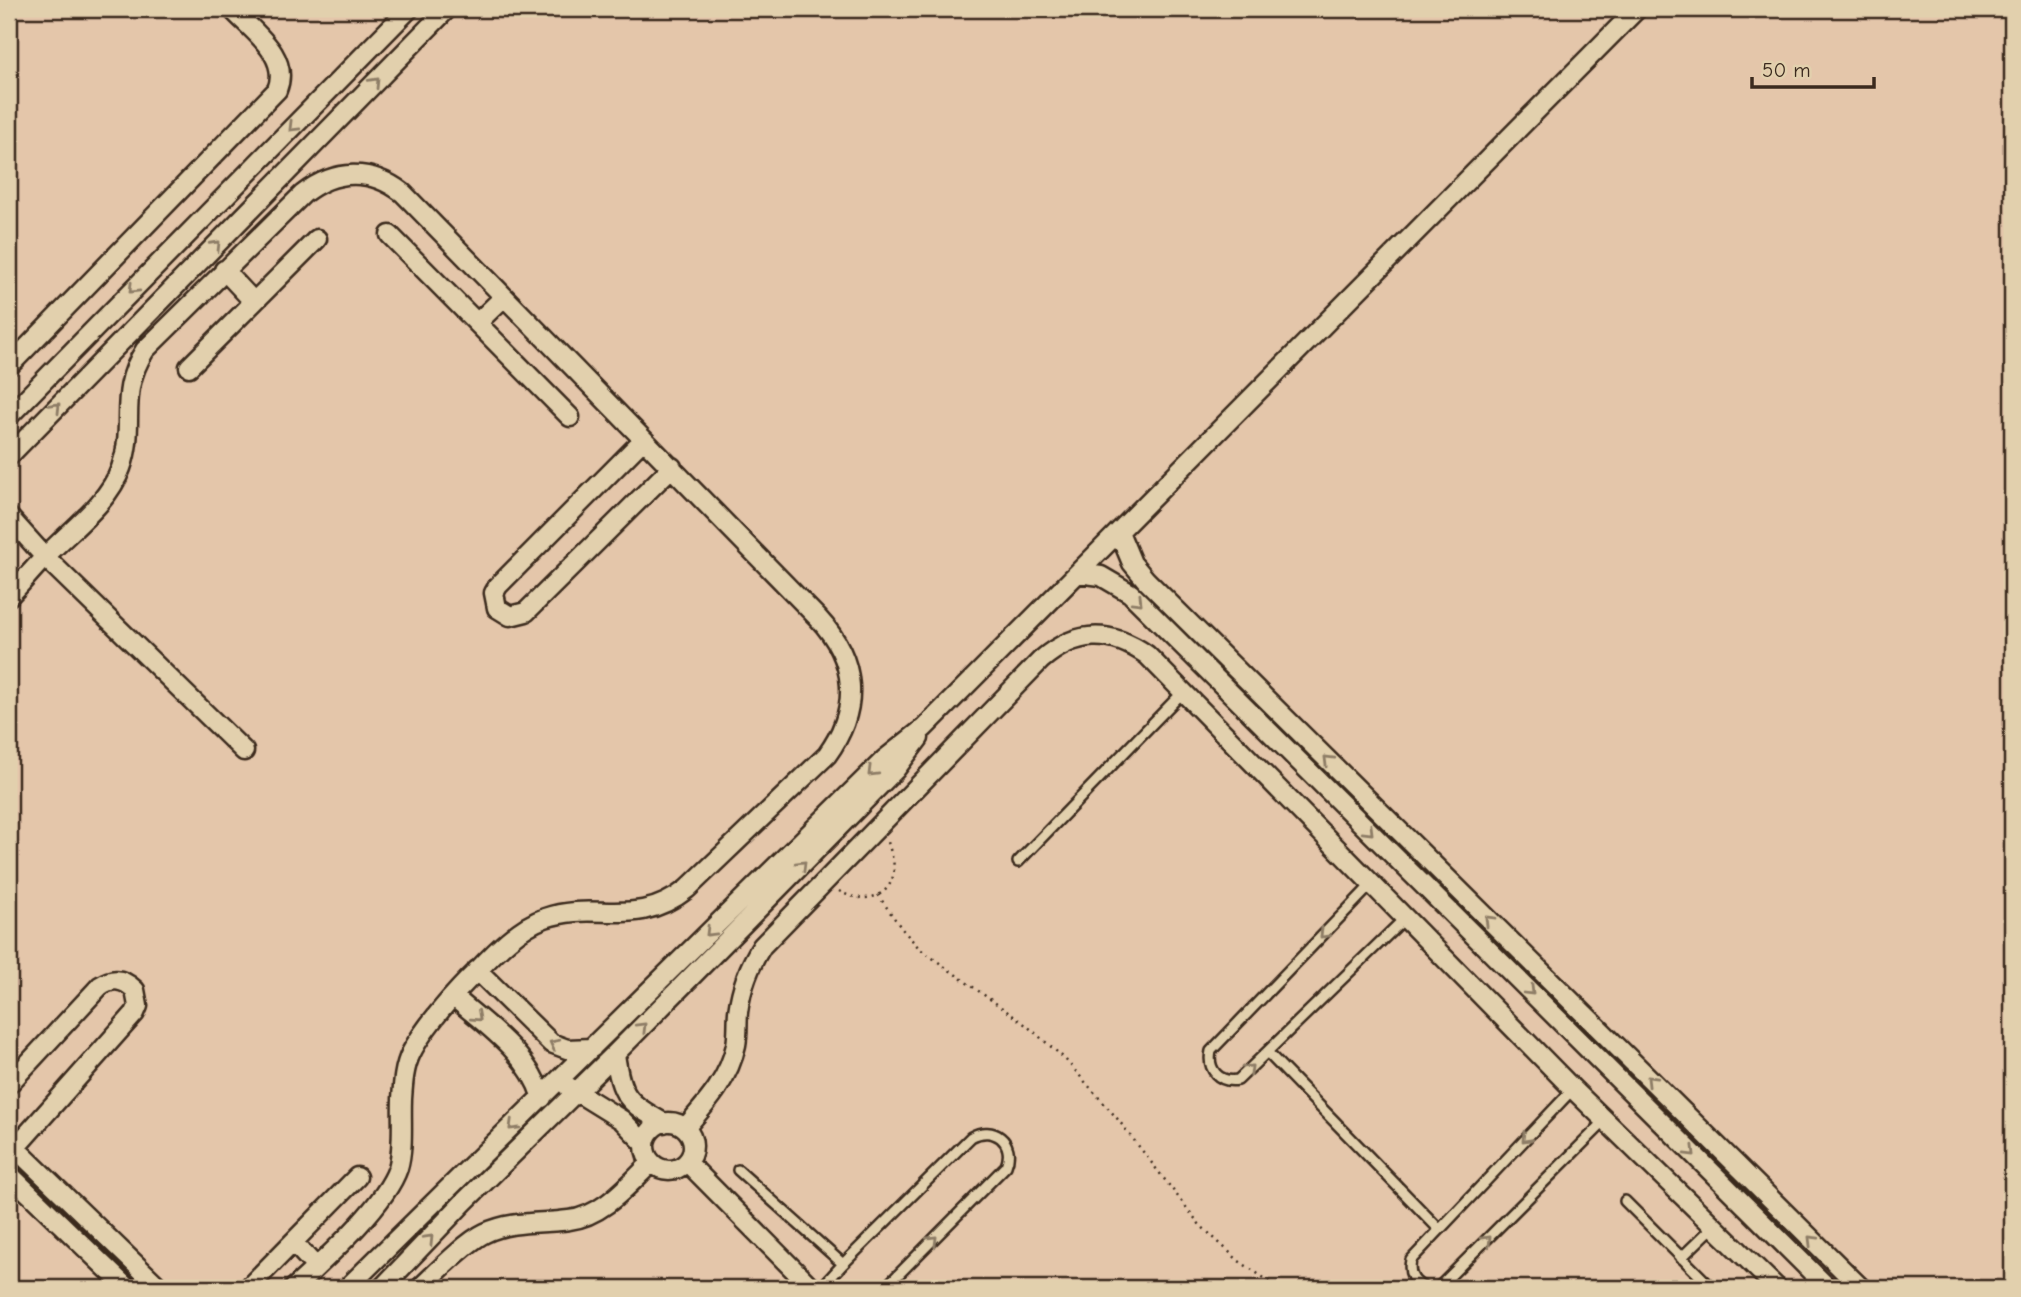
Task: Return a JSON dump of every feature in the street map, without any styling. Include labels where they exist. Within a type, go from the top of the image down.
[{"type":"street","points":[[9,366],[277,90],[281,75],[278,60],[232,9]]},
{"type":"street","points":[[9,416],[409,9]]},
{"type":"street","points":[[9,456],[447,9]]},
{"type":"street","points":[[347,1288],[885,759],[924,728],[1637,9]]},
{"type":"street","points":[[9,596],[99,503],[116,481],[125,456],[128,391],[137,362],[155,338],[313,186],[335,176],[359,174],[383,180],[403,193],[829,630],[845,660],[850,693],[844,726],[827,755],[679,895],[645,910],[622,914],[573,913],[532,923],[477,970],[454,996],[419,1042],[406,1067],[399,1160],[393,1179],[376,1205],[294,1288]]},
{"type":"street","points":[[390,235],[570,417]]},
{"type":"street","points":[[189,367],[317,239]]},
{"type":"street","points":[[225,270],[254,302]]},
{"type":"street","points":[[477,323],[504,296]]},
{"type":"street","points":[[643,440],[498,586],[494,601],[503,614],[519,616],[526,612],[672,467]]},
{"type":"street","points":[[9,517],[45,556],[244,751]]},
{"type":"street","points":[[1119,532],[1132,563],[1146,580],[1861,1288]]},
{"type":"street","points":[[1079,573],[1101,576],[1130,593],[1828,1288]]},
{"type":"street","points":[[685,1128],[712,1098],[730,1062],[736,1045],[741,995],[753,960],[773,933],[1041,660],[1069,641],[1102,636],[1134,645],[1147,655],[1573,1089],[1777,1288]]},
{"type":"street","points":[[382,1288],[464,1202],[615,1054],[895,770],[912,750],[924,728]]},
{"type":"street","points":[[477,970],[551,1043],[567,1049],[592,1048]]},
{"type":"street","points":[[9,1084],[100,986],[115,980],[130,984],[135,990],[138,1006],[135,1013],[12,1145],[160,1288]]},
{"type":"street","points":[[454,996],[525,1062],[536,1079],[542,1098]]},
{"type":"street","points":[[615,1054],[620,1083],[629,1101],[664,1123],[678,1124],[685,1128],[692,1141],[691,1156],[674,1170],[667,1170],[652,1163],[646,1152],[645,1144],[651,1130],[664,1123]]},
{"type":"street","points":[[561,1080],[575,1092],[622,1120],[645,1144]]},
{"type":"street","points":[[687,1162],[813,1288]]},
{"type":"street","points":[[420,1288],[483,1234],[525,1222],[571,1220],[593,1213],[652,1163]]},
{"type":"street","points":[[9,1174],[127,1288]]},
{"type":"street","points":[[248,1288],[357,1177]]},
{"type":"street","points":[[293,1242],[316,1268]]},
{"type":"lane","points":[[1018,862],[1183,692]]},
{"type":"lane","points":[[1371,885],[1211,1051],[1210,1064],[1216,1075],[1226,1081],[1238,1080],[1404,919]]},
{"type":"lane","points":[[1266,1052],[1439,1229]]},
{"type":"lane","points":[[1425,1288],[1412,1278],[1411,1260],[1573,1089]]},
{"type":"lane","points":[[1438,1288],[1605,1121]]},
{"type":"lane","points":[[821,1288],[971,1137],[984,1132],[998,1135],[1009,1150],[1006,1166],[885,1288]]},
{"type":"lane","points":[[738,1170],[843,1264]]},
{"type":"lane","points":[[1625,1201],[1712,1288]]},
{"type":"lane","points":[[1682,1258],[1714,1226]]},
{"type":"path","points":[[823,882],[855,899],[867,899],[886,889],[894,873],[892,855],[882,822]]},
{"type":"path","points":[[878,895],[920,949],[1026,1025],[1064,1058],[1110,1110],[1200,1225],[1239,1261],[1279,1288]]}]
